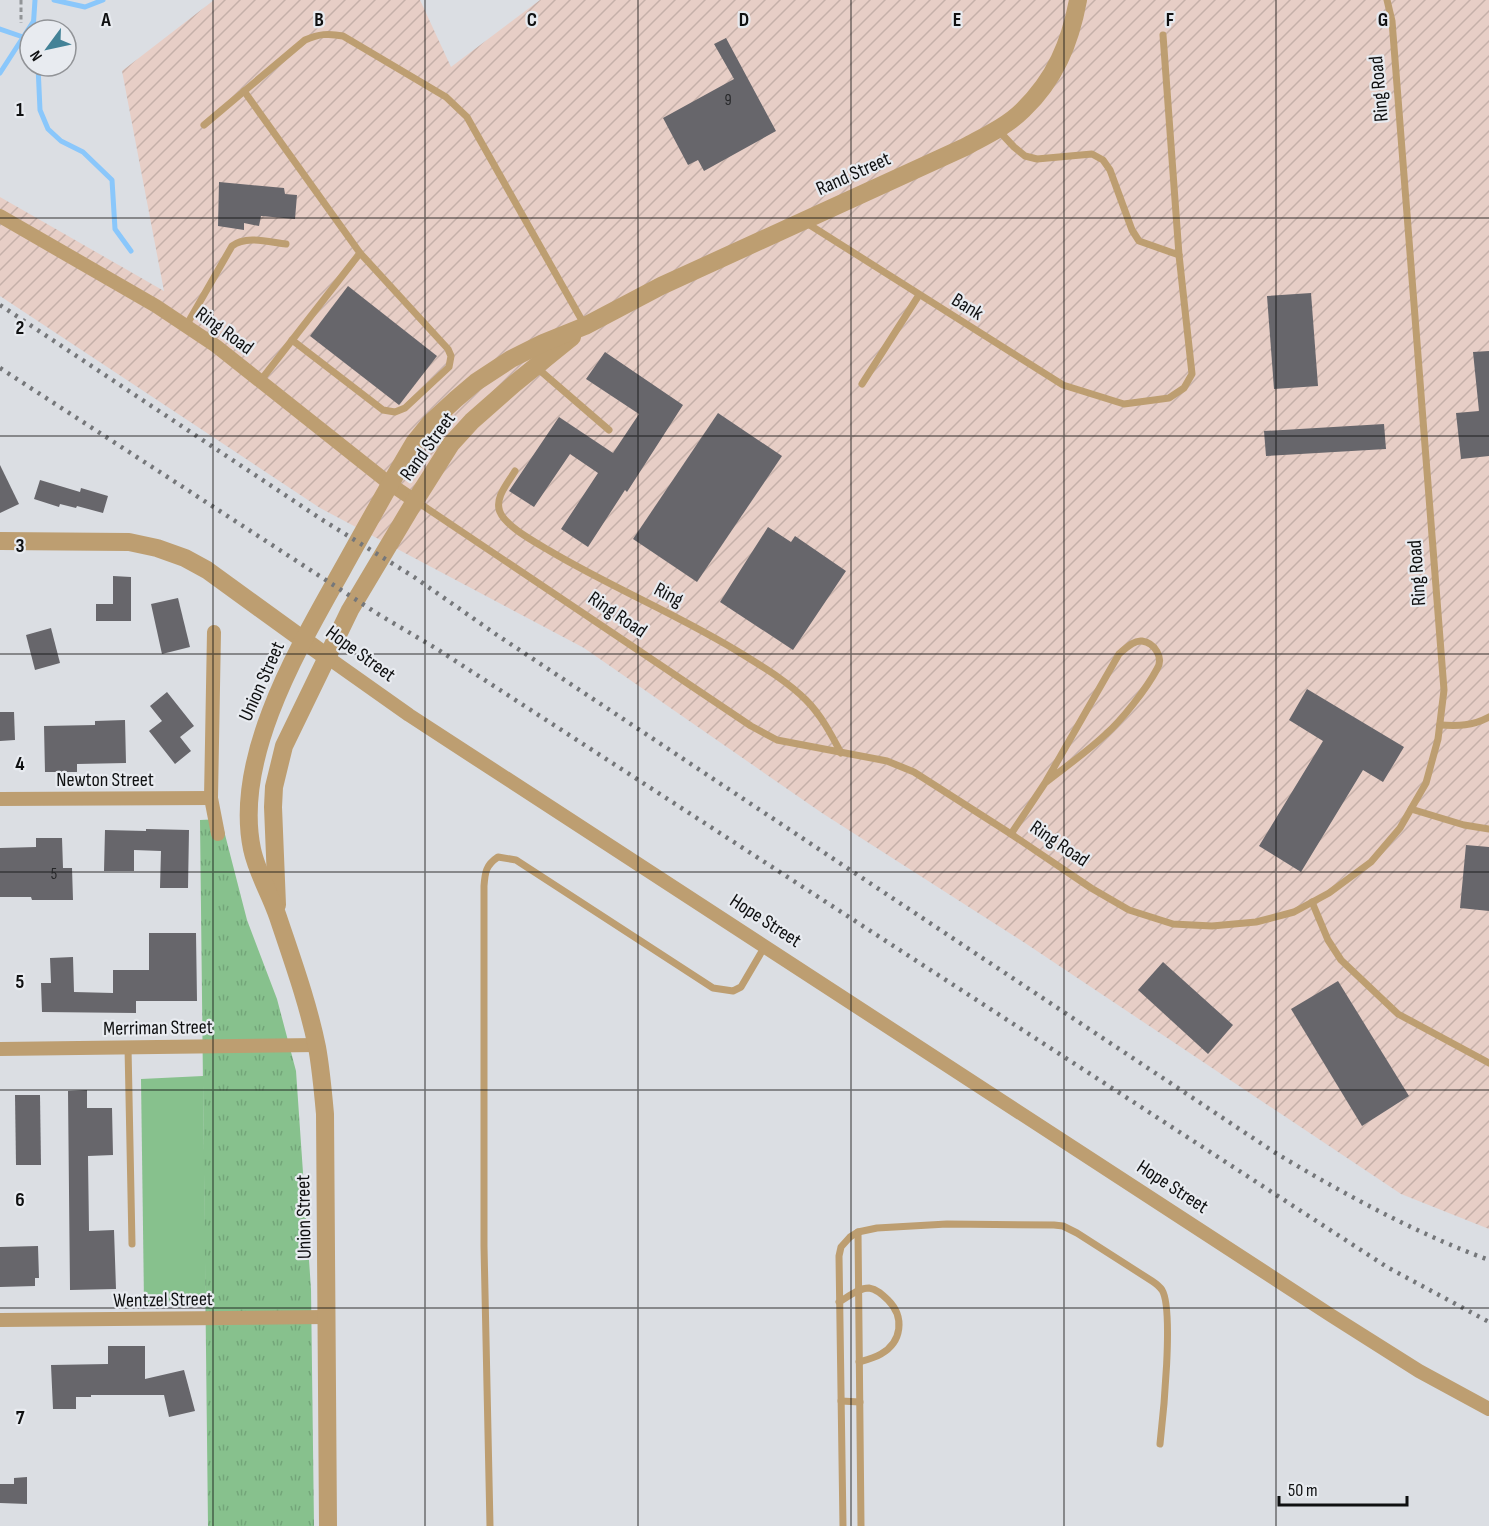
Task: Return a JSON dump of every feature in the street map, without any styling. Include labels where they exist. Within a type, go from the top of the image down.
[{"type":"street","name":"Rand Street","points":[[390,484],[414,443],[431,422],[476,382],[511,359],[585,326],[660,286],[965,147],[998,129],[1023,111],[1045,85],[1062,58],[1073,25],[1078,0]]},
{"type":"street","name":"Ring Road","points":[[0,216],[156,306],[186,326],[261,380],[390,484],[415,501]]},
{"type":"street","name":"Rand Street","points":[[415,501],[451,444],[472,421],[585,326]]},
{"type":"street","name":"Union Street","points":[[328,1526],[325,1114],[322,1080],[317,1045],[277,913],[257,868],[252,848],[249,827],[250,789],[259,744],[272,708],[304,640],[390,484]]},
{"type":"street","name":"Union Street","points":[[277,913],[272,820],[274,787],[284,746],[350,610],[415,501]]},
{"type":"street","name":"Hope Street","points":[[0,541],[129,542],[157,548],[185,558],[207,570],[409,715],[1342,1322],[1419,1371],[1489,1409]]},
{"type":"street","points":[[214,632],[211,798],[218,834]]},
{"type":"street","name":"Newton Street","points":[[0,799],[211,798]]},
{"type":"street","name":"Merriman Street","points":[[0,1049],[317,1045]]},
{"type":"street","name":"Wentzel Street","points":[[0,1320],[326,1317]]},
{"type":"lane","name":"Ring Road","points":[[415,501],[751,726],[777,740],[887,761],[914,772],[1091,888],[1129,910],[1173,924],[1212,926],[1256,922],[1294,912],[1329,893],[1371,862],[1400,828],[1426,783],[1438,739],[1444,690],[1404,158],[1392,21],[1387,0]]},
{"type":"lane","points":[[204,125],[305,40],[319,34],[331,33],[343,36],[446,97],[467,117],[585,326]]},
{"type":"lane","points":[[998,129],[1025,156],[1037,159],[1092,154],[1102,160],[1110,170],[1132,230],[1139,241],[1179,255],[1162,35]]},
{"type":"lane","points":[[244,91],[360,253],[448,349],[451,356],[449,367],[405,408],[395,412],[383,410],[292,340]]},
{"type":"lane","name":"Bank","points":[[802,221],[1063,386],[1124,404],[1169,398],[1184,388],[1192,374],[1179,255]]},
{"type":"lane","points":[[186,326],[237,241],[286,244]]},
{"type":"lane","points":[[261,380],[360,253]]},
{"type":"lane","points":[[862,384],[920,295]]},
{"type":"lane","points":[[535,367],[609,430]]},
{"type":"lane","name":"Ring","points":[[515,471],[500,495],[498,503],[500,512],[507,521],[584,571],[665,610],[779,677],[806,700],[825,724],[841,753]]},
{"type":"lane","points":[[1011,834],[1045,783],[1119,654],[1134,643],[1142,641],[1152,645],[1158,652],[1159,667],[1142,692],[1108,733],[1045,783]]},
{"type":"lane","points":[[1440,725],[1464,726],[1489,717]]},
{"type":"lane","points":[[1411,809],[1464,825],[1489,829]]},
{"type":"lane","points":[[490,1526],[484,1246],[485,871],[489,864],[498,857],[516,860],[713,988],[733,991],[741,987],[765,946]]},
{"type":"lane","points":[[1312,902],[1328,940],[1341,960],[1398,1014],[1489,1063]]},
{"type":"lane","points":[[128,1047],[132,1244]]},
{"type":"lane","points":[[843,1526],[839,1263],[841,1247],[845,1241],[858,1232],[892,1227],[947,1224],[1064,1226],[1152,1281],[1162,1289],[1167,1318],[1164,1407],[1160,1444]]},
{"type":"lane","points":[[858,1232],[861,1526]]},
{"type":"lane","points":[[840,1302],[859,1290],[869,1288],[882,1294],[893,1305],[901,1326],[897,1338],[883,1353],[859,1362]]},
{"type":"lane","points":[[841,1401],[860,1402]]},
{"type":"path","points":[[21,0],[21,18]]},
{"type":"shaded area","points":[[214,0],[420,0],[451,67],[540,0],[1489,0],[1489,1229],[1401,1194],[1025,943],[822,813],[584,648],[320,508],[0,296],[0,197],[164,291],[122,71]]},
{"type":"green space","points":[[221,819],[247,920],[277,999],[296,1071],[311,1289],[314,1526],[208,1526],[200,820]]},
{"type":"green space","points":[[203,1076],[206,1302],[144,1302],[141,1079]]},
{"type":"building","points":[[726,38],[776,131],[704,171],[698,160],[688,165],[663,118],[734,79],[714,44]]},
{"type":"building","points":[[219,182],[284,188],[285,194],[297,195],[295,219],[261,216],[259,226],[244,223],[244,230],[218,226]]},
{"type":"building","points":[[348,286],[437,356],[399,405],[310,336]]},
{"type":"building","points":[[1311,293],[1318,386],[1274,389],[1267,296]]},
{"type":"building","points":[[1489,351],[1489,456],[1461,459],[1456,413],[1479,411],[1473,352]]},
{"type":"building","points":[[605,352],[683,405],[627,492],[625,490],[588,547],[561,529],[598,473],[570,454],[534,507],[509,491],[559,417],[613,453],[639,414],[586,379]]},
{"type":"building","points":[[718,413],[782,456],[697,582],[633,539]]},
{"type":"building","points":[[1384,424],[1386,449],[1266,456],[1264,431]]},
{"type":"building","points":[[0,465],[19,504],[0,513]]},
{"type":"building","points":[[40,480],[80,492],[81,488],[108,496],[103,513],[77,506],[76,508],[60,504],[59,507],[34,499]]},
{"type":"building","points":[[768,527],[791,542],[795,536],[846,571],[793,650],[720,602]]},
{"type":"building","points":[[113,576],[131,577],[131,621],[96,621],[96,604],[113,604]]},
{"type":"building","points":[[178,598],[190,647],[162,654],[151,604]]},
{"type":"building","points":[[51,628],[60,663],[35,670],[26,635]]},
{"type":"building","points":[[1307,689],[1404,747],[1383,782],[1363,770],[1301,872],[1259,846],[1323,741],[1289,720]]},
{"type":"building","points":[[167,692],[194,726],[180,737],[191,751],[175,764],[149,731],[162,721],[150,706]]},
{"type":"building","points":[[0,712],[14,712],[15,740],[0,741]]},
{"type":"building","points":[[125,720],[126,763],[77,764],[77,772],[45,772],[44,726],[95,725],[95,721]]},
{"type":"building","points":[[146,829],[189,830],[188,888],[160,888],[161,851],[134,850],[134,871],[104,871],[105,830],[146,831]]},
{"type":"building","points":[[36,838],[62,838],[63,868],[72,868],[73,900],[0,897],[0,848],[36,847]]},
{"type":"building","points":[[1466,845],[1489,847],[1489,911],[1460,908]]},
{"type":"building","points":[[149,933],[196,933],[197,1001],[136,1001],[136,1013],[42,1012],[41,983],[51,983],[50,958],[73,957],[74,992],[113,993],[113,970],[149,970]]},
{"type":"building","points":[[1163,962],[1233,1025],[1208,1054],[1138,990]]},
{"type":"building","points":[[1338,981],[1409,1096],[1362,1126],[1291,1009]]},
{"type":"building","points":[[87,1090],[87,1108],[112,1108],[113,1155],[88,1156],[89,1231],[114,1230],[116,1289],[70,1290],[68,1091]]},
{"type":"building","points":[[15,1095],[40,1095],[41,1165],[16,1165]]},
{"type":"building","points":[[38,1246],[39,1278],[35,1278],[35,1286],[0,1287],[0,1247]]},
{"type":"building","points":[[108,1346],[145,1346],[145,1379],[184,1370],[195,1411],[169,1417],[164,1395],[91,1395],[91,1397],[76,1397],[76,1409],[53,1409],[51,1365],[108,1364]]},
{"type":"building","points":[[27,1477],[27,1504],[0,1503],[0,1484],[14,1484],[14,1478]]},
{"type":"waterway","points":[[34,18],[35,0]]},
{"type":"waterway","points":[[54,0],[85,7],[103,0]]},
{"type":"waterway","points":[[0,29],[18,35]]},
{"type":"waterway","points":[[0,73],[18,45]]},
{"type":"waterway","points":[[39,78],[40,110],[48,129],[61,141],[83,152],[112,180],[115,229],[131,251]]},
{"type":"railway","points":[[0,305],[321,519],[414,577],[497,635],[1274,1152],[1379,1211],[1434,1238],[1489,1260]]},
{"type":"railway","points":[[0,368],[378,614],[437,649],[1387,1267],[1489,1322]]}]
